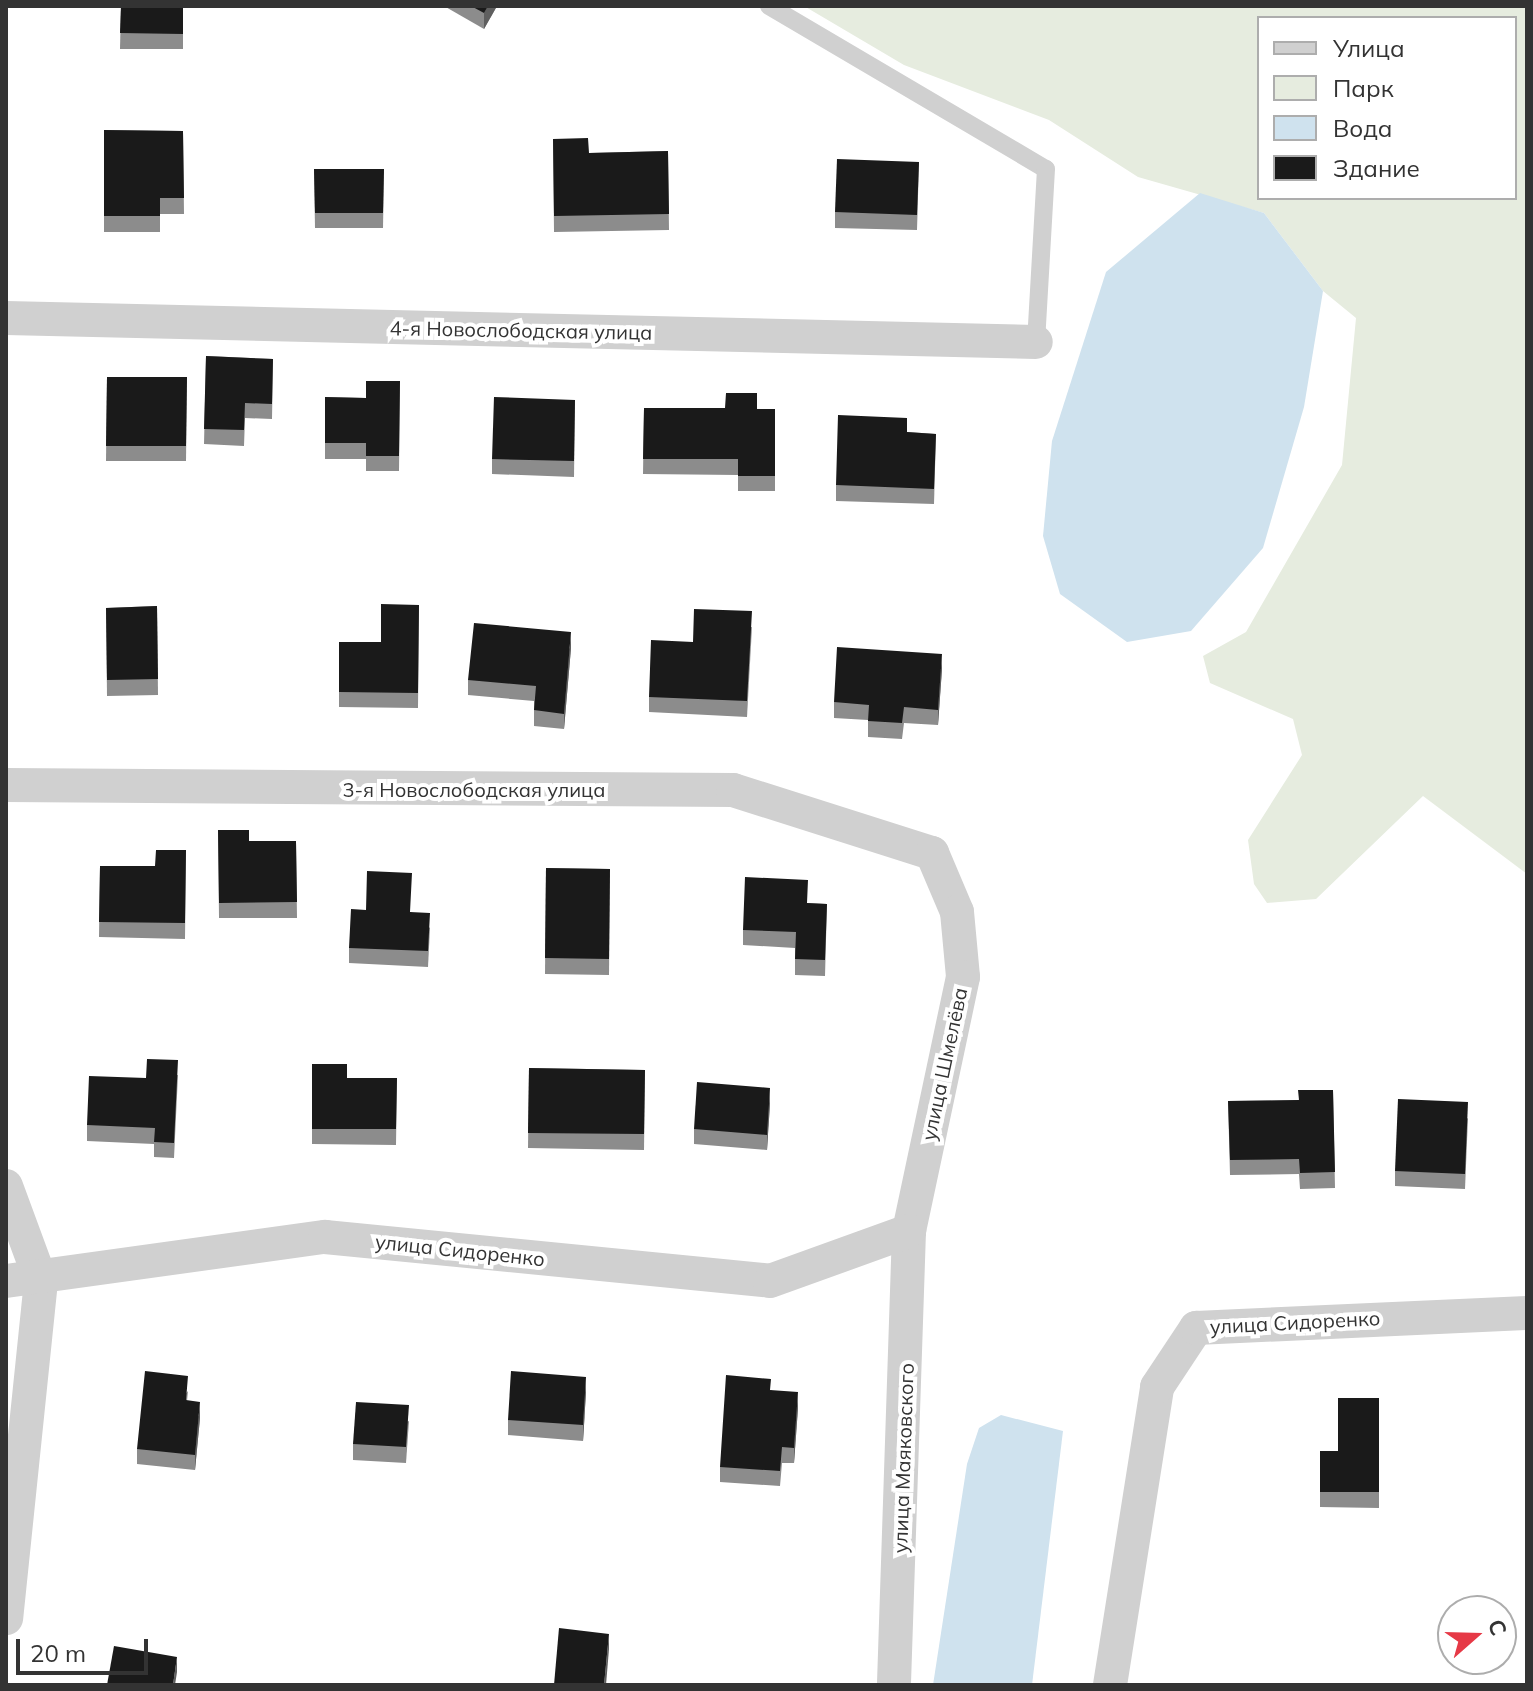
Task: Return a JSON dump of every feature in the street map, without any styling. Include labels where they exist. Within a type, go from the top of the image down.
[{"type":"street","name":"4-я Новослободская улица","points":[[6,318],[1036,342]]},
{"type":"street","name":"3-я Новослободская улица","points":[[6,785],[733,790],[932,853]]},
{"type":"street","name":"улица Шмелёва","points":[[909,1231],[963,977],[957,912],[932,853]]},
{"type":"street","points":[[6,1186],[41,1281],[6,1618]]},
{"type":"street","name":"улица Сидоренко","points":[[6,1281],[41,1281],[325,1237],[770,1281],[909,1231]]},
{"type":"street","name":"улица Маяковского","points":[[894,1685],[909,1231]]},
{"type":"street","name":"улица Сидоренко","points":[[1110,1685],[1157,1387],[1196,1328],[1527,1313]]},
{"type":"lane","points":[[769,6],[1046,169],[1036,342]]},
{"type":"green space","points":[[804,6],[1527,6],[1527,874],[1423,796],[1316,899],[1267,903],[1254,884],[1248,840],[1302,755],[1293,719],[1210,683],[1203,656],[1246,632],[1342,465],[1356,318],[1323,291],[1264,213],[1138,177],[1049,120],[904,65]]},
{"type":"water","points":[[1200,193],[1264,213],[1323,291],[1304,407],[1263,548],[1191,631],[1127,642],[1060,594],[1043,536],[1052,441],[1106,272]]},
{"type":"water","points":[[1001,1415],[1063,1431],[1032,1685],[933,1685],[967,1464],[979,1428]]},
{"type":"building","points":[[121,6],[183,6],[183,34],[120,33]]},
{"type":"building","points":[[471,6],[488,6],[484,13]]},
{"type":"building","points":[[104,130],[183,131],[184,198],[160,198],[160,216],[104,216]]},
{"type":"building","points":[[588,138],[589,153],[668,151],[669,214],[554,216],[553,139]]},
{"type":"building","points":[[837,159],[919,162],[917,215],[835,212]]},
{"type":"building","points":[[314,169],[384,169],[383,213],[315,213]]},
{"type":"building","points":[[206,356],[273,359],[272,404],[245,403],[244,430],[204,429]]},
{"type":"building","points":[[107,377],[187,377],[186,446],[106,446]]},
{"type":"building","points":[[366,381],[400,381],[399,456],[366,456],[366,443],[325,443],[325,397],[366,398]]},
{"type":"building","points":[[726,393],[757,393],[757,409],[775,409],[775,476],[738,476],[738,459],[643,459],[644,408],[725,408]]},
{"type":"building","points":[[494,397],[575,400],[574,461],[492,459]]},
{"type":"building","points":[[838,415],[907,418],[907,432],[936,434],[934,489],[836,485]]},
{"type":"building","points":[[381,604],[419,605],[418,693],[339,692],[339,642],[381,642]]},
{"type":"building","points":[[157,606],[158,679],[107,680],[106,608]]},
{"type":"building","points":[[694,609],[752,611],[747,701],[649,697],[651,640],[693,642]]},
{"type":"building","points":[[474,623],[571,632],[564,714],[534,710],[536,686],[468,680]]},
{"type":"building","points":[[837,647],[942,654],[938,710],[904,707],[902,723],[868,721],[869,705],[834,702]]},
{"type":"building","points":[[218,830],[249,830],[249,841],[296,841],[297,902],[219,903]]},
{"type":"building","points":[[156,850],[186,850],[185,923],[99,922],[100,866],[155,866]]},
{"type":"building","points":[[546,868],[610,869],[609,959],[545,958]]},
{"type":"building","points":[[367,871],[412,873],[410,912],[430,913],[428,951],[349,948],[351,909],[366,910]]},
{"type":"building","points":[[745,877],[808,880],[807,903],[827,904],[825,960],[795,959],[796,932],[743,930]]},
{"type":"building","points":[[147,1059],[178,1060],[174,1143],[154,1142],[155,1128],[87,1125],[89,1076],[146,1078]]},
{"type":"building","points":[[312,1064],[347,1064],[347,1078],[397,1078],[396,1129],[312,1129]]},
{"type":"building","points":[[529,1068],[645,1070],[644,1134],[528,1133]]},
{"type":"building","points":[[697,1082],[770,1088],[767,1135],[694,1129]]},
{"type":"building","points":[[1298,1090],[1333,1090],[1335,1172],[1300,1173],[1299,1159],[1230,1160],[1228,1101],[1299,1100]]},
{"type":"building","points":[[1398,1099],[1468,1102],[1465,1174],[1395,1171]]},
{"type":"building","points":[[145,1371],[188,1376],[186,1400],[200,1402],[195,1455],[137,1449]]},
{"type":"building","points":[[511,1371],[586,1377],[583,1425],[508,1420]]},
{"type":"building","points":[[726,1375],[771,1379],[770,1390],[798,1392],[794,1448],[782,1447],[780,1471],[720,1467]]},
{"type":"building","points":[[1338,1398],[1379,1398],[1379,1492],[1320,1492],[1320,1451],[1338,1451]]},
{"type":"building","points":[[356,1402],[409,1405],[406,1447],[353,1444]]},
{"type":"building","points":[[559,1628],[609,1634],[604,1685],[554,1685]]},
{"type":"building","points":[[114,1646],[177,1657],[173,1685],[107,1685]]}]
